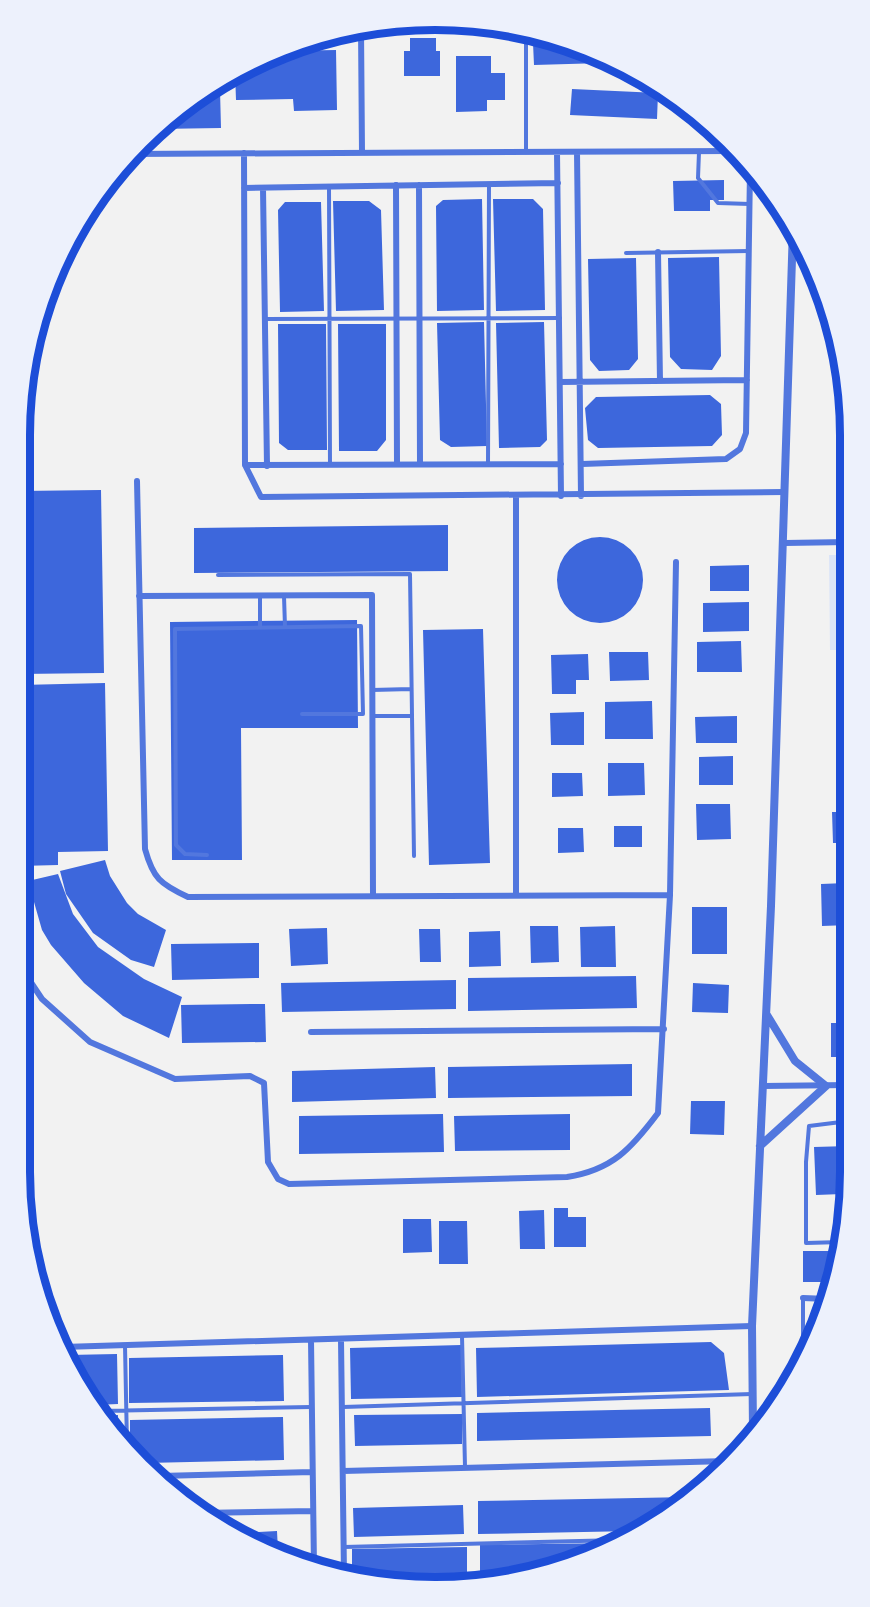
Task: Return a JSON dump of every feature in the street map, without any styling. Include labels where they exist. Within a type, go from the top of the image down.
[{"type":"street","points":[[361,37],[362,153]]},
{"type":"street","points":[[144,154],[723,151]]},
{"type":"street","points":[[557,152],[561,496]]},
{"type":"street","points":[[577,152],[581,496]]},
{"type":"street","points":[[244,153],[245,465],[261,497],[581,496],[784,492]]},
{"type":"street","points":[[582,464],[726,459],[740,449],[746,433],[750,181]]},
{"type":"street","points":[[244,188],[558,183]]},
{"type":"street","points":[[396,185],[397,464]]},
{"type":"street","points":[[419,185],[420,464]]},
{"type":"street","points":[[263,188],[267,466]]},
{"type":"street","points":[[753,1423],[752,1326],[784,543],[792,245]]},
{"type":"street","points":[[658,252],[660,381]]},
{"type":"street","points":[[560,382],[747,380]]},
{"type":"street","points":[[245,465],[561,464]]},
{"type":"street","points":[[137,480],[145,849],[151,871],[166,887],[188,897],[670,895]]},
{"type":"street","points":[[516,496],[516,896]]},
{"type":"street","points":[[784,543],[840,542]]},
{"type":"street","points":[[30,981],[42,999],[90,1042],[175,1079],[250,1076],[264,1083],[268,1162],[278,1179],[302,1186],[567,1177],[588,1174],[608,1166],[636,1142],[658,1113],[670,895],[676,562]]},
{"type":"street","points":[[140,596],[372,596],[373,896]]},
{"type":"street","points":[[766,1014],[795,1061],[826,1086]]},
{"type":"street","points":[[311,1032],[664,1029]]},
{"type":"street","points":[[763,1086],[840,1085]]},
{"type":"street","points":[[760,1146],[826,1086]]},
{"type":"street","points":[[803,1298],[820,1299]]},
{"type":"street","points":[[70,1347],[752,1326]]},
{"type":"street","points":[[310,1340],[314,1558]]},
{"type":"street","points":[[341,1340],[344,1566]]},
{"type":"street","points":[[343,1471],[718,1461]]},
{"type":"street","points":[[168,1476],[312,1472]]},
{"type":"street","points":[[216,1513],[313,1511]]},
{"type":"lane","points":[[526,41],[526,151]]},
{"type":"lane","points":[[699,151],[698,178],[718,203],[750,204]]},
{"type":"lane","points":[[488,464],[489,184]]},
{"type":"lane","points":[[329,187],[330,465]]},
{"type":"lane","points":[[626,253],[749,251]]},
{"type":"lane","points":[[265,319],[560,318]]},
{"type":"lane","points":[[218,575],[410,574],[414,856]]},
{"type":"lane","points":[[260,596],[260,627]]},
{"type":"lane","points":[[284,596],[285,627]]},
{"type":"lane","points":[[207,855],[185,854],[176,844],[175,629],[362,626],[363,714],[302,714]]},
{"type":"lane","points":[[372,690],[411,689]]},
{"type":"lane","points":[[372,716],[412,716]]},
{"type":"lane","points":[[834,1242],[806,1243],[806,1162],[808,1126],[840,1122]]},
{"type":"lane","points":[[803,1298],[803,1340]]},
{"type":"lane","points":[[462,1336],[465,1467]]},
{"type":"lane","points":[[125,1346],[127,1434]]},
{"type":"lane","points":[[342,1407],[753,1394]]},
{"type":"lane","points":[[108,1411],[311,1407]]},
{"type":"lane","points":[[344,1546],[602,1540]]},
{"type":"shaded area","points":[[829,555],[840,555],[840,650],[830,650]]},
{"type":"building","points":[[410,38],[436,38],[436,51],[440,51],[440,76],[404,76],[404,51],[410,51]]},
{"type":"building","points":[[533,43],[565,51],[595,63],[534,65]]},
{"type":"building","points":[[336,50],[337,110],[294,111],[293,99],[236,100],[235,83],[307,51]]},
{"type":"building","points":[[456,56],[491,56],[491,73],[505,73],[505,100],[487,100],[487,111],[456,112]]},
{"type":"building","points":[[572,89],[652,93],[658,97],[657,119],[570,115]]},
{"type":"building","points":[[220,92],[221,128],[171,129]]},
{"type":"building","points":[[724,180],[724,200],[710,200],[710,211],[674,211],[673,181]]},
{"type":"building","points":[[482,199],[484,310],[437,311],[436,206],[443,200]]},
{"type":"building","points":[[493,199],[533,199],[543,209],[545,310],[496,311]]},
{"type":"building","points":[[333,201],[369,201],[381,210],[384,310],[336,311]]},
{"type":"building","points":[[285,202],[321,202],[324,311],[280,312],[278,210]]},
{"type":"building","points":[[719,257],[721,356],[712,370],[681,369],[670,357],[668,258]]},
{"type":"building","points":[[636,258],[638,359],[629,370],[599,371],[590,360],[588,259]]},
{"type":"building","points":[[484,322],[487,446],[451,447],[440,440],[437,323]]},
{"type":"building","points":[[544,322],[547,440],[540,447],[499,448],[496,323]]},
{"type":"building","points":[[278,324],[326,324],[327,450],[288,450],[279,443]]},
{"type":"building","points":[[338,324],[386,324],[386,440],[377,451],[339,451]]},
{"type":"building","points":[[710,395],[721,404],[722,435],[712,446],[598,448],[588,440],[585,408],[596,397]]},
{"type":"building","points":[[101,490],[104,673],[30,674],[30,491]]},
{"type":"building","points":[[448,525],[448,571],[194,573],[194,528]]},
{"type":"building","points":[[600,537],[616,541],[630,550],[639,564],[643,580],[639,596],[630,610],[616,619],[600,623],[584,619],[570,610],[561,596],[557,580],[561,564],[570,550],[584,541]]},
{"type":"building","points":[[749,565],[749,591],[710,591],[710,566]]},
{"type":"building","points":[[749,602],[749,631],[703,632],[703,603]]},
{"type":"building","points":[[357,620],[358,728],[241,728],[242,860],[172,860],[170,622]]},
{"type":"building","points":[[483,629],[490,863],[429,865],[423,630]]},
{"type":"building","points":[[741,641],[742,672],[697,672],[697,642]]},
{"type":"building","points":[[609,652],[648,652],[649,680],[610,681]]},
{"type":"building","points":[[588,654],[589,680],[576,680],[576,694],[552,694],[551,655]]},
{"type":"building","points":[[105,683],[108,851],[58,852],[58,865],[30,866],[30,685]]},
{"type":"building","points":[[652,701],[653,739],[605,739],[605,702]]},
{"type":"building","points":[[584,712],[584,745],[551,745],[550,713]]},
{"type":"building","points":[[737,716],[737,743],[696,743],[695,717]]},
{"type":"building","points":[[733,756],[733,785],[699,785],[699,757]]},
{"type":"building","points":[[608,763],[644,763],[645,795],[608,796]]},
{"type":"building","points":[[552,773],[582,773],[583,796],[552,797]]},
{"type":"building","points":[[696,804],[730,804],[731,839],[697,840]]},
{"type":"building","points":[[832,812],[840,812],[840,843],[833,843]]},
{"type":"building","points":[[614,826],[642,826],[642,847],[614,847]]},
{"type":"building","points":[[558,828],[583,828],[584,852],[558,853]]},
{"type":"building","points":[[105,860],[110,876],[127,903],[138,914],[166,930],[154,967],[131,960],[93,933],[66,894],[60,871]]},
{"type":"building","points":[[58,874],[73,914],[98,947],[144,979],[182,997],[169,1038],[123,1016],[84,983],[51,945],[42,930],[30,881]]},
{"type":"building","points":[[840,883],[840,925],[822,926],[821,884]]},
{"type":"building","points":[[692,907],[727,907],[727,954],[692,954]]},
{"type":"building","points":[[530,926],[558,926],[559,962],[531,963]]},
{"type":"building","points":[[615,926],[616,967],[581,967],[580,927]]},
{"type":"building","points":[[327,928],[328,964],[291,966],[289,929]]},
{"type":"building","points":[[419,929],[440,929],[441,962],[420,962]]},
{"type":"building","points":[[500,931],[501,966],[469,967],[469,932]]},
{"type":"building","points":[[838,939],[840,939],[840,971]]},
{"type":"building","points":[[259,943],[259,978],[172,980],[171,944]]},
{"type":"building","points":[[636,976],[637,1008],[468,1011],[468,978]]},
{"type":"building","points":[[456,980],[456,1009],[282,1012],[281,983]]},
{"type":"building","points":[[693,983],[729,985],[728,1013],[692,1012]]},
{"type":"building","points":[[265,1004],[266,1042],[182,1043],[181,1005]]},
{"type":"building","points":[[831,1023],[840,1023],[840,1057],[831,1057]]},
{"type":"building","points":[[632,1064],[632,1096],[448,1098],[448,1067]]},
{"type":"building","points":[[435,1067],[436,1098],[292,1102],[292,1071]]},
{"type":"building","points":[[691,1101],[725,1101],[724,1135],[690,1134]]},
{"type":"building","points":[[443,1114],[444,1152],[299,1154],[299,1116]]},
{"type":"building","points":[[570,1114],[570,1150],[455,1151],[454,1116]]},
{"type":"building","points":[[840,1146],[839,1194],[816,1195],[814,1147]]},
{"type":"building","points":[[554,1208],[568,1208],[568,1217],[586,1217],[586,1247],[554,1247]]},
{"type":"building","points":[[544,1210],[545,1249],[520,1249],[519,1211]]},
{"type":"building","points":[[403,1219],[431,1219],[432,1252],[403,1253]]},
{"type":"building","points":[[439,1221],[467,1221],[468,1264],[439,1264]]},
{"type":"building","points":[[803,1251],[832,1251],[825,1282],[803,1282]]},
{"type":"building","points":[[711,1342],[724,1353],[729,1390],[477,1397],[476,1348]]},
{"type":"building","points":[[461,1345],[462,1397],[351,1399],[350,1348]]},
{"type":"building","points":[[117,1354],[118,1404],[104,1405],[74,1355]]},
{"type":"building","points":[[283,1355],[284,1401],[129,1403],[129,1358]]},
{"type":"building","points":[[710,1408],[711,1436],[477,1441],[477,1413]]},
{"type":"building","points":[[462,1414],[462,1444],[355,1446],[354,1415]]},
{"type":"building","points":[[111,1415],[118,1415],[118,1424],[114,1419]]},
{"type":"building","points":[[283,1417],[284,1460],[154,1463],[130,1438],[130,1420]]},
{"type":"building","points":[[676,1497],[622,1531],[478,1534],[478,1501]]},
{"type":"building","points":[[463,1505],[464,1534],[354,1537],[353,1508]]},
{"type":"building","points":[[277,1531],[278,1545],[256,1535],[251,1532]]},
{"type":"building","points":[[596,1543],[540,1563],[480,1575],[480,1545]]},
{"type":"building","points":[[467,1547],[467,1576],[409,1576],[352,1568],[352,1549]]}]
